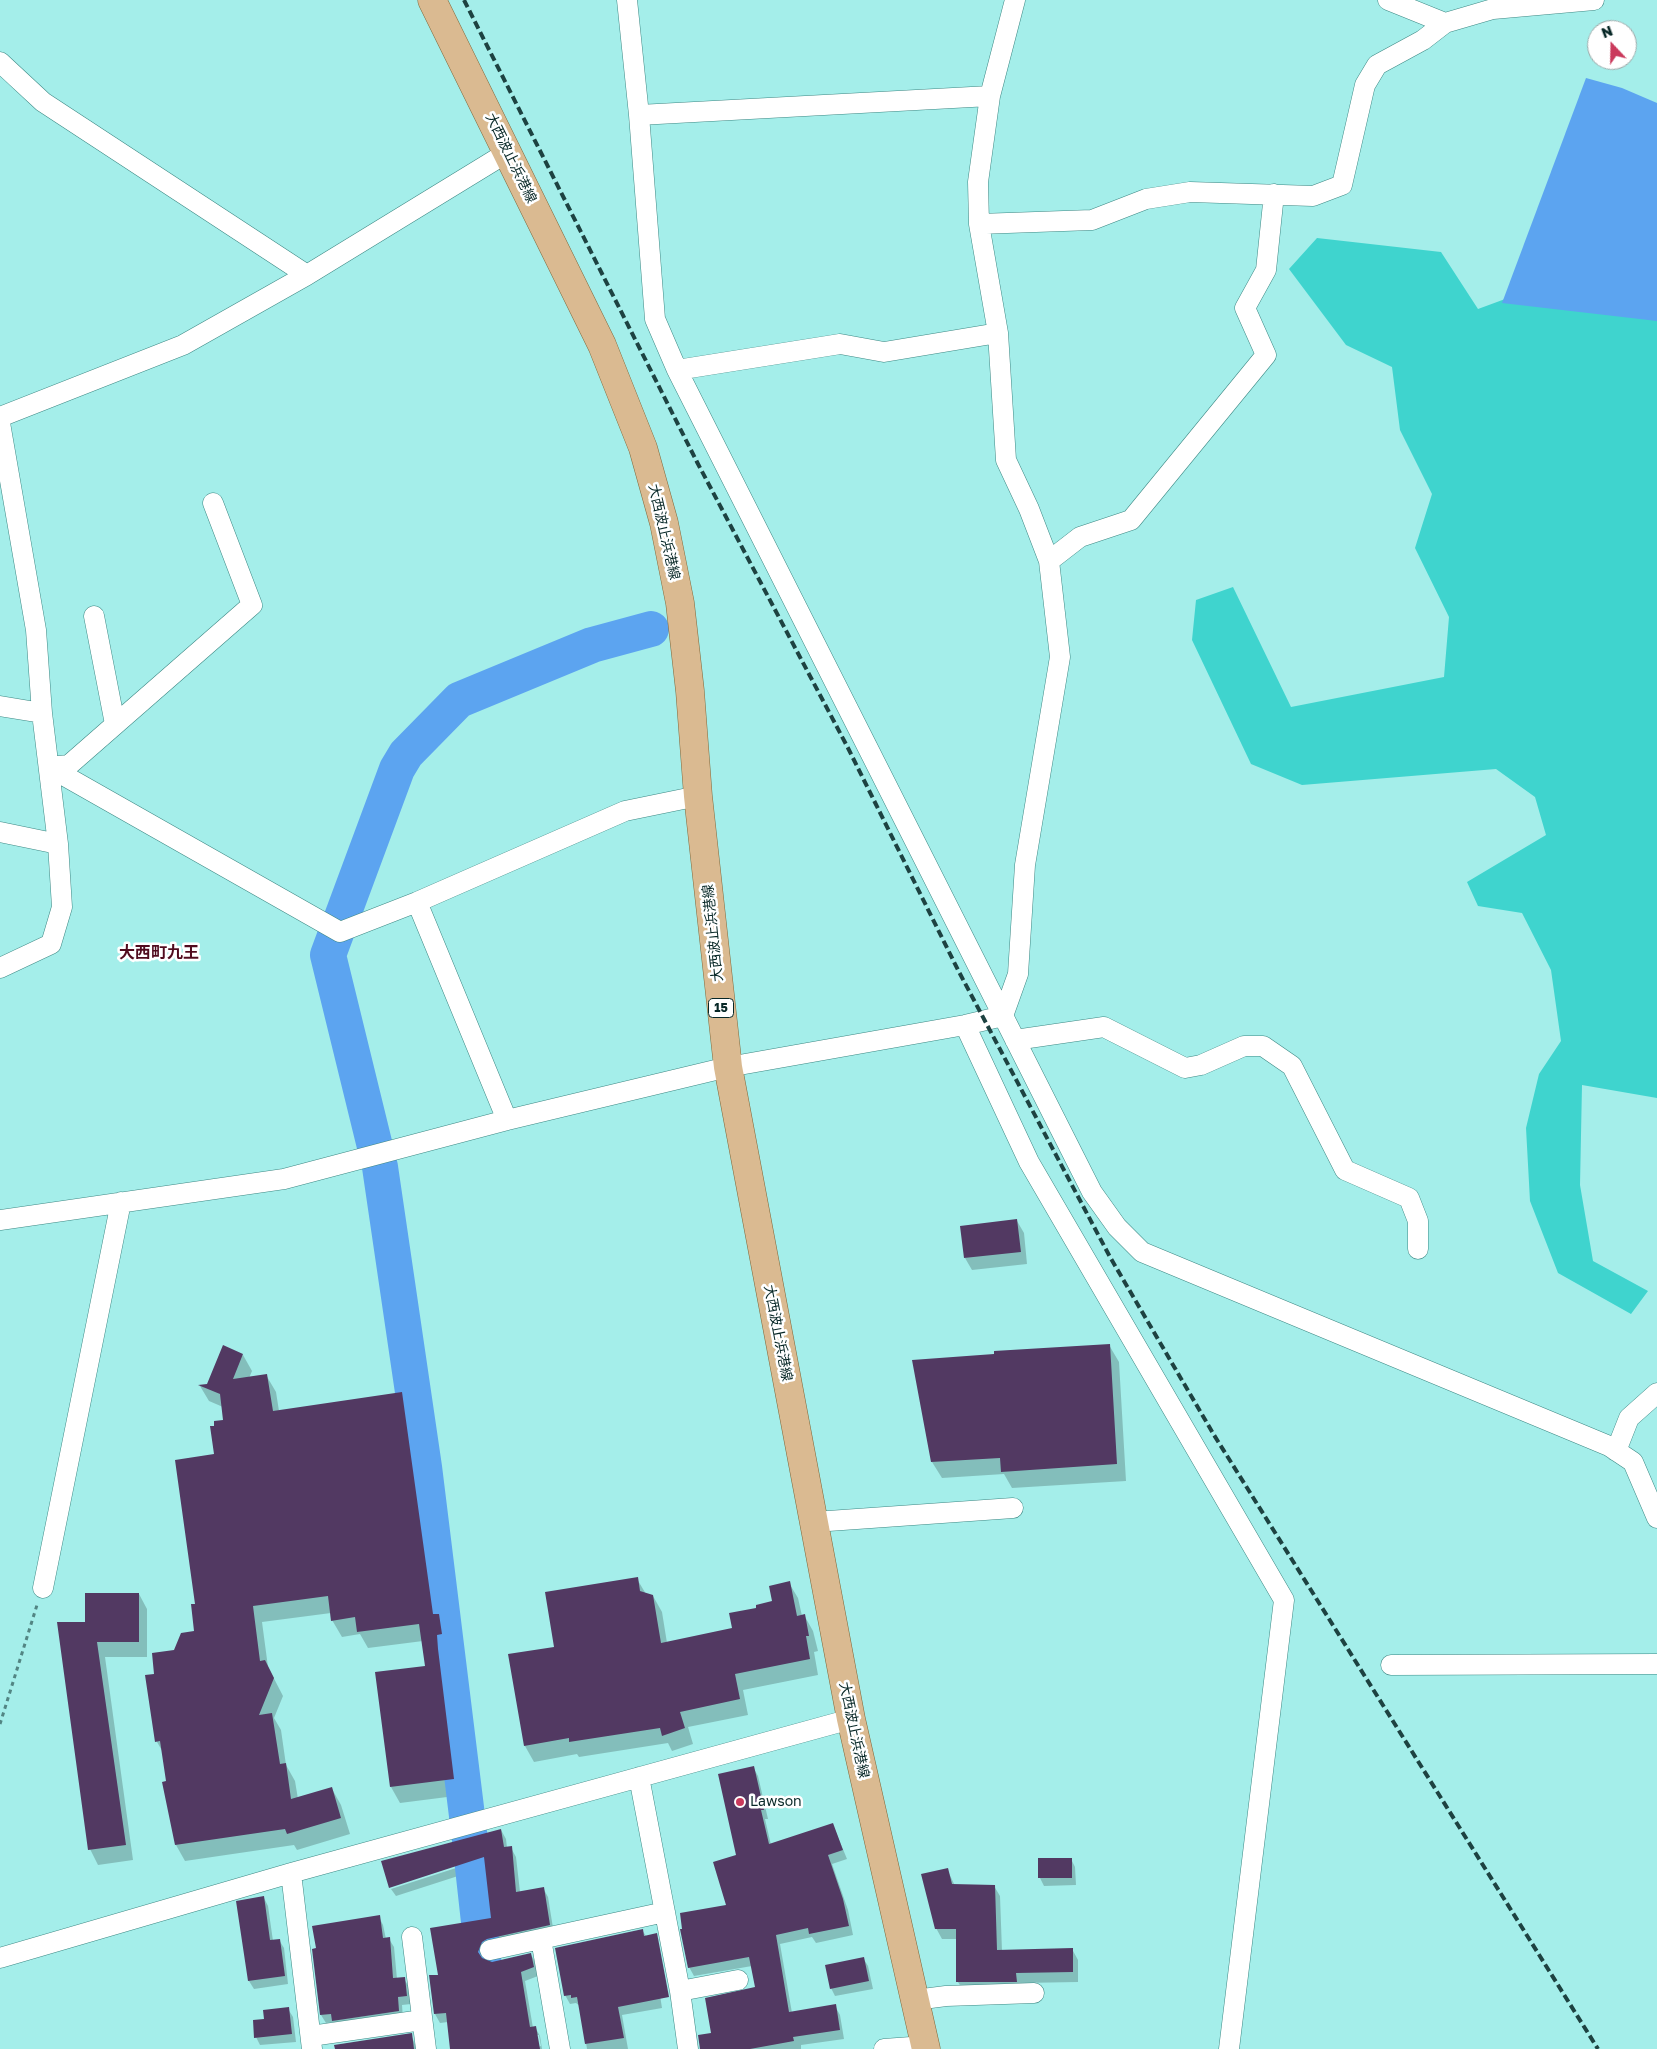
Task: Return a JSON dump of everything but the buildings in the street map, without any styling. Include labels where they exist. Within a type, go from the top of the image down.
[{"type":"main road","name":"大西波止浜港線","points":[[432,0],[602,345],[643,448],[664,523],[680,603],[690,691],[698,796],[728,1067],[851,1719],[926,2048]]},
{"type":"street","points":[[628,0],[655,319],[677,370],[1092,1192],[1117,1227],[1142,1252],[1609,1446],[1633,1462],[1657,1518]]},
{"type":"street","points":[[1003,1016],[1018,974],[1025,865],[1060,657],[1049,561],[1029,509],[1006,460],[998,333],[979,224],[978,182],[990,96],[1015,0]]},
{"type":"street","points":[[1388,0],[1445,23]]},
{"type":"street","points":[[979,224],[1092,220],[1146,199],[1190,192],[1314,196],[1342,185],[1365,85],[1378,65],[1423,40],[1445,23],[1493,9],[1594,0]]},
{"type":"street","points":[[0,62],[43,102],[307,275]]},
{"type":"street","points":[[639,115],[990,96]]},
{"type":"street","points":[[0,417],[184,345],[307,275],[508,152]]},
{"type":"street","points":[[1049,561],[1080,537],[1131,520],[1266,355],[1245,308],[1266,270],[1274,194]]},
{"type":"street","points":[[677,370],[840,344],[884,352],[998,333]]},
{"type":"street","points":[[0,423],[36,630],[42,713],[58,844],[62,907],[51,944],[0,968]]},
{"type":"street","points":[[49,767],[69,765],[252,604],[213,503]]},
{"type":"street","points":[[94,616],[115,724]]},
{"type":"street","points":[[0,706],[42,713]]},
{"type":"street","points":[[49,767],[340,932],[417,902],[625,810],[698,796]]},
{"type":"street","points":[[0,832],[58,844]]},
{"type":"street","points":[[417,902],[507,1120]]},
{"type":"street","points":[[0,1220],[284,1179],[507,1120],[728,1067],[965,1025],[1003,1016]]},
{"type":"street","points":[[965,1025],[1029,1162],[1284,1600],[1229,2049]]},
{"type":"street","points":[[1015,1040],[1104,1027],[1184,1068],[1201,1065],[1244,1046],[1263,1046],[1292,1066],[1345,1170],[1409,1198],[1418,1221],[1418,1249]]},
{"type":"street","points":[[43,1588],[121,1202]]},
{"type":"street","points":[[1616,1451],[1629,1418],[1657,1393]]},
{"type":"street","points":[[814,1522],[1013,1508]]},
{"type":"street","points":[[1391,1665],[1657,1664]]},
{"type":"street","points":[[0,1958],[291,1873],[851,1719]]},
{"type":"street","points":[[639,1776],[680,1991],[688,2049]]},
{"type":"street","points":[[291,1873],[312,2043],[422,2020]]},
{"type":"street","points":[[490,1950],[665,1912]]},
{"type":"street","points":[[412,1937],[426,2049]]},
{"type":"street","points":[[541,1939],[560,2049]]},
{"type":"street","points":[[680,1991],[738,1980]]},
{"type":"street","points":[[915,2000],[946,1996],[1034,1993]]},
{"type":"street","points":[[884,2049],[926,2048]]},
{"type":"path","points":[[0,1724],[43,1588]]},
{"type":"shaded area","points":[[1586,78],[1622,88],[1657,103],[1657,321],[1502,303]]},
{"type":"shaded area","points":[[1317,238],[1441,252],[1478,309],[1657,243],[1657,1098],[1582,1085],[1580,1185],[1593,1261],[1648,1291],[1631,1314],[1558,1273],[1530,1201],[1526,1128],[1539,1074],[1561,1041],[1551,970],[1522,913],[1478,906],[1467,882],[1546,835],[1535,797],[1496,769],[1302,785],[1251,764],[1192,640],[1196,600],[1233,587],[1291,707],[1444,677],[1449,617],[1415,548],[1432,494],[1400,430],[1392,367],[1346,345],[1289,269]]},
{"type":"waterway","points":[[493,2049],[470,1840],[424,1467],[380,1167],[328,955],[397,769],[406,754],[459,700],[592,645],[651,629]]},
{"type":"railway","points":[[464,0],[697,462],[848,748],[958,970],[1110,1257],[1214,1435],[1598,2049]]},
{"type":"place","name":"Lawson","points":[[740,1802]]},
{"type":"district","name":"大西町九王","points":[[159,953]]}]
